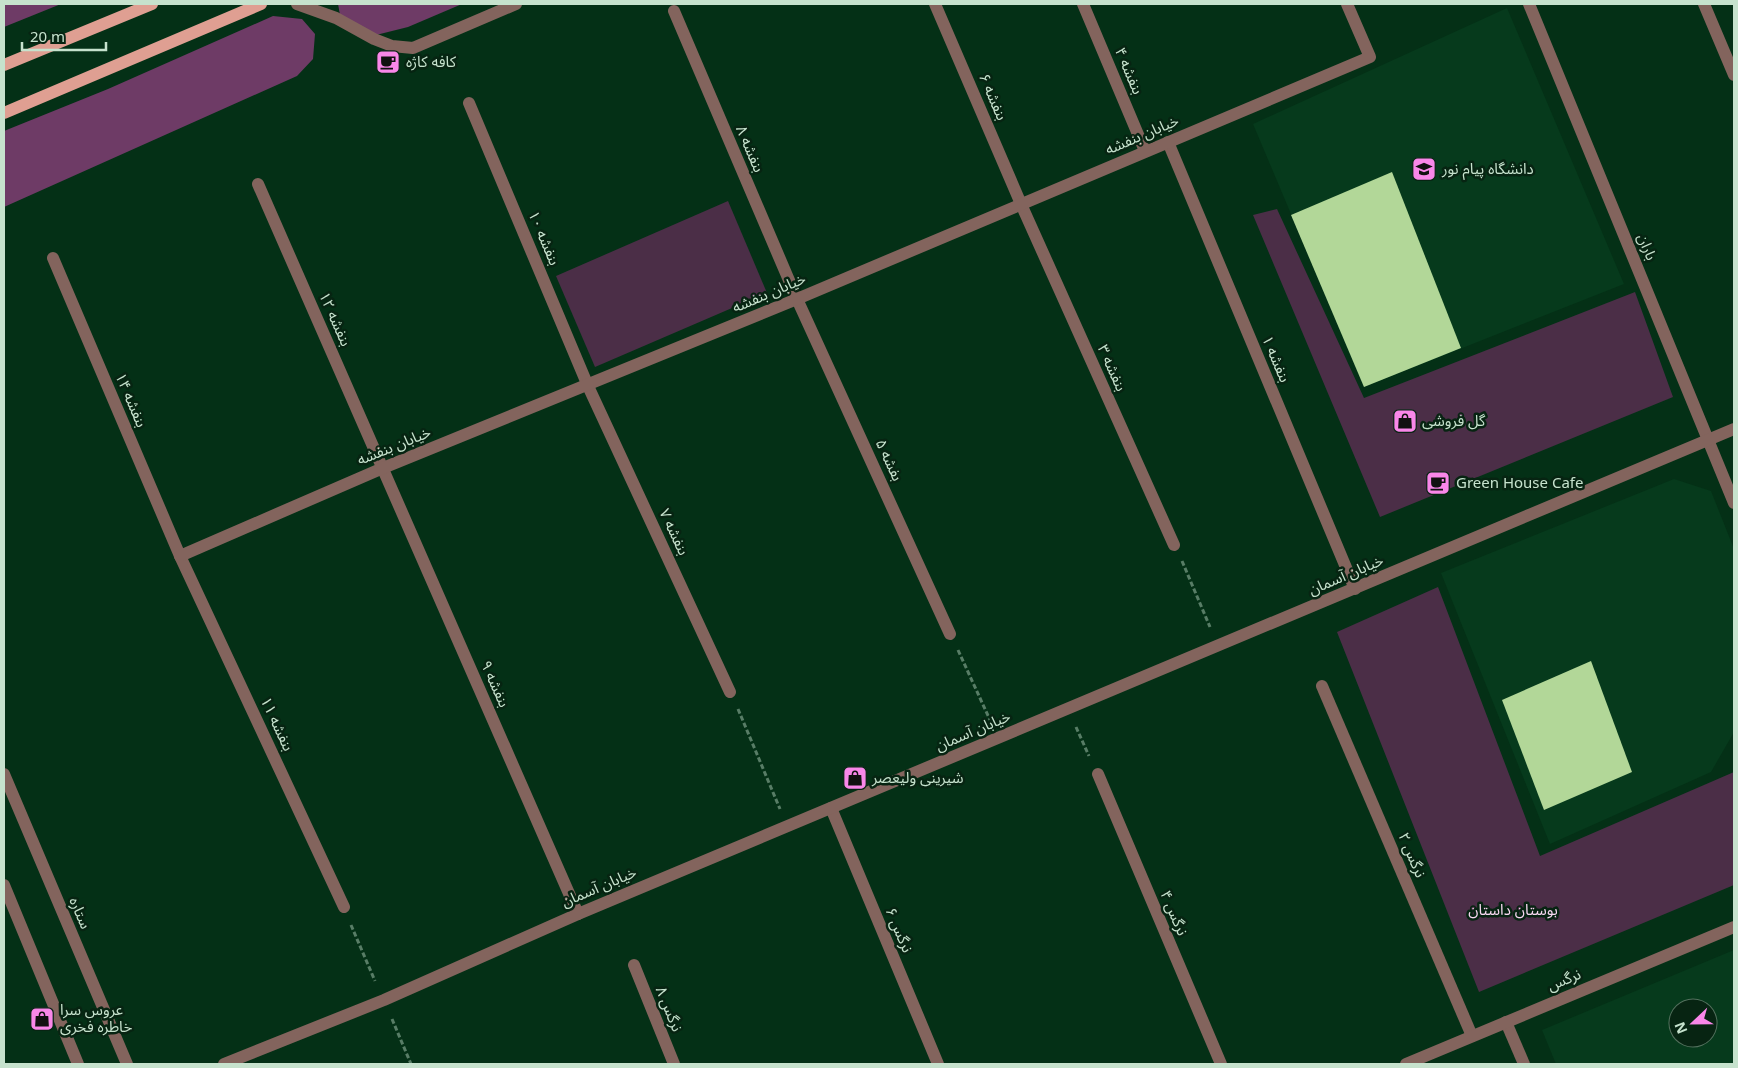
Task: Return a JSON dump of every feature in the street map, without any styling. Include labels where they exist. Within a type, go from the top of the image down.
[{"type":"main road","points":[[4,65],[152,4]]},
{"type":"main road","points":[[4,113],[261,4]]},
{"type":"street","points":[[298,4],[336,18],[374,39],[392,46],[413,48],[516,4]]},
{"type":"street","name":"بنفشه ۶","points":[[935,4],[1021,204]]},
{"type":"street","name":"بنفشه ۴","points":[[1083,4],[1145,151]]},
{"type":"street","name":"خیابان بنفشه","points":[[180,556],[383,468],[588,386],[797,299],[1370,57],[1347,4]]},
{"type":"street","name":"باران","points":[[1529,4],[1734,503]]},
{"type":"street","points":[[1704,4],[1734,75]]},
{"type":"street","name":"بنفشه ۸","points":[[674,10],[797,299]]},
{"type":"street","name":"بنفشه ۱۰","points":[[469,103],[588,386]]},
{"type":"street","name":"بنفشه ۱","points":[[1168,142],[1355,589]]},
{"type":"street","name":"بنفشه ۱۲","points":[[258,184],[383,468]]},
{"type":"street","name":"بنفشه ۳","points":[[1021,204],[1174,545]]},
{"type":"street","name":"بنفشه ۱۴","points":[[53,258],[180,556]]},
{"type":"street","name":"بفشه ۵","points":[[797,299],[950,634]]},
{"type":"street","name":"بنفشه ۷","points":[[588,386],[730,692]]},
{"type":"street","name":"خیابان آسمان","points":[[224,1064],[384,1000],[578,914],[1734,429]]},
{"type":"street","name":"بنفشه ۹","points":[[383,468],[578,914]]},
{"type":"street","name":"بنفشه ۱۱","points":[[180,556],[344,907]]},
{"type":"street","name":"نرگس ۲","points":[[1322,686],[1472,1036]]},
{"type":"street","name":"ستاره","points":[[4,774],[127,1064]]},
{"type":"street","name":"نرگس ۴","points":[[1098,774],[1221,1064]]},
{"type":"street","name":"نرگس ۶","points":[[831,808],[938,1064]]},
{"type":"street","points":[[4,885],[78,1064]]},
{"type":"street","name":"نرگس","points":[[1406,1064],[1734,927]]},
{"type":"street","name":"نرگس ۸","points":[[634,965],[674,1064]]},
{"type":"street","points":[[1506,1022],[1524,1064]]},
{"type":"path","points":[[1174,545],[1218,646]]},
{"type":"path","points":[[950,634],[998,738]]},
{"type":"path","points":[[730,692],[787,826]]},
{"type":"path","points":[[1068,709],[1098,774]]},
{"type":"shaded area","points":[[4,4],[61,4],[4,27]]},
{"type":"shaded area","points":[[338,4],[462,4],[408,27],[376,35],[340,15]]},
{"type":"shaded area","name":"دانشگاه پیام نور","points":[[1507,8],[1624,284],[1364,387],[1253,124]]},
{"type":"shaded area","points":[[273,16],[302,19],[315,34],[313,59],[297,76],[4,207],[4,131],[108,89]]},
{"type":"shaded area","points":[[1674,479],[1711,491],[1734,549],[1734,732],[1711,772],[1550,844],[1441,573]]},
{"type":"shaded area","points":[[1734,950],[1734,1064],[1556,1064],[1542,1030]]},
{"type":"green space","points":[[728,201],[767,293],[595,367],[556,276]]},
{"type":"green space","points":[[1277,209],[1364,398],[1635,292],[1673,397],[1380,517],[1253,215]]},
{"type":"green space","name":"بوستان داستان","points":[[1438,587],[1540,856],[1734,772],[1734,885],[1479,992],[1337,632]]},
{"type":"building","points":[[1392,172],[1461,348],[1364,387],[1291,215]]},
{"type":"building","points":[[1591,661],[1632,772],[1544,810],[1502,700]]},
{"type":"place","name":"کافه کاژه","points":[[388,62]]},
{"type":"place","name":"دانشگاه پیام نور","points":[[1424,169]]},
{"type":"place","name":"گل فروشی","points":[[1405,421]]},
{"type":"place","name":"Green House Cafe","points":[[1438,483]]},
{"type":"place","name":"شیرینی ولیعصر","points":[[855,778]]},
{"type":"place","name":"عروس سرا خاطره فخری","points":[[42,1019]]}]
